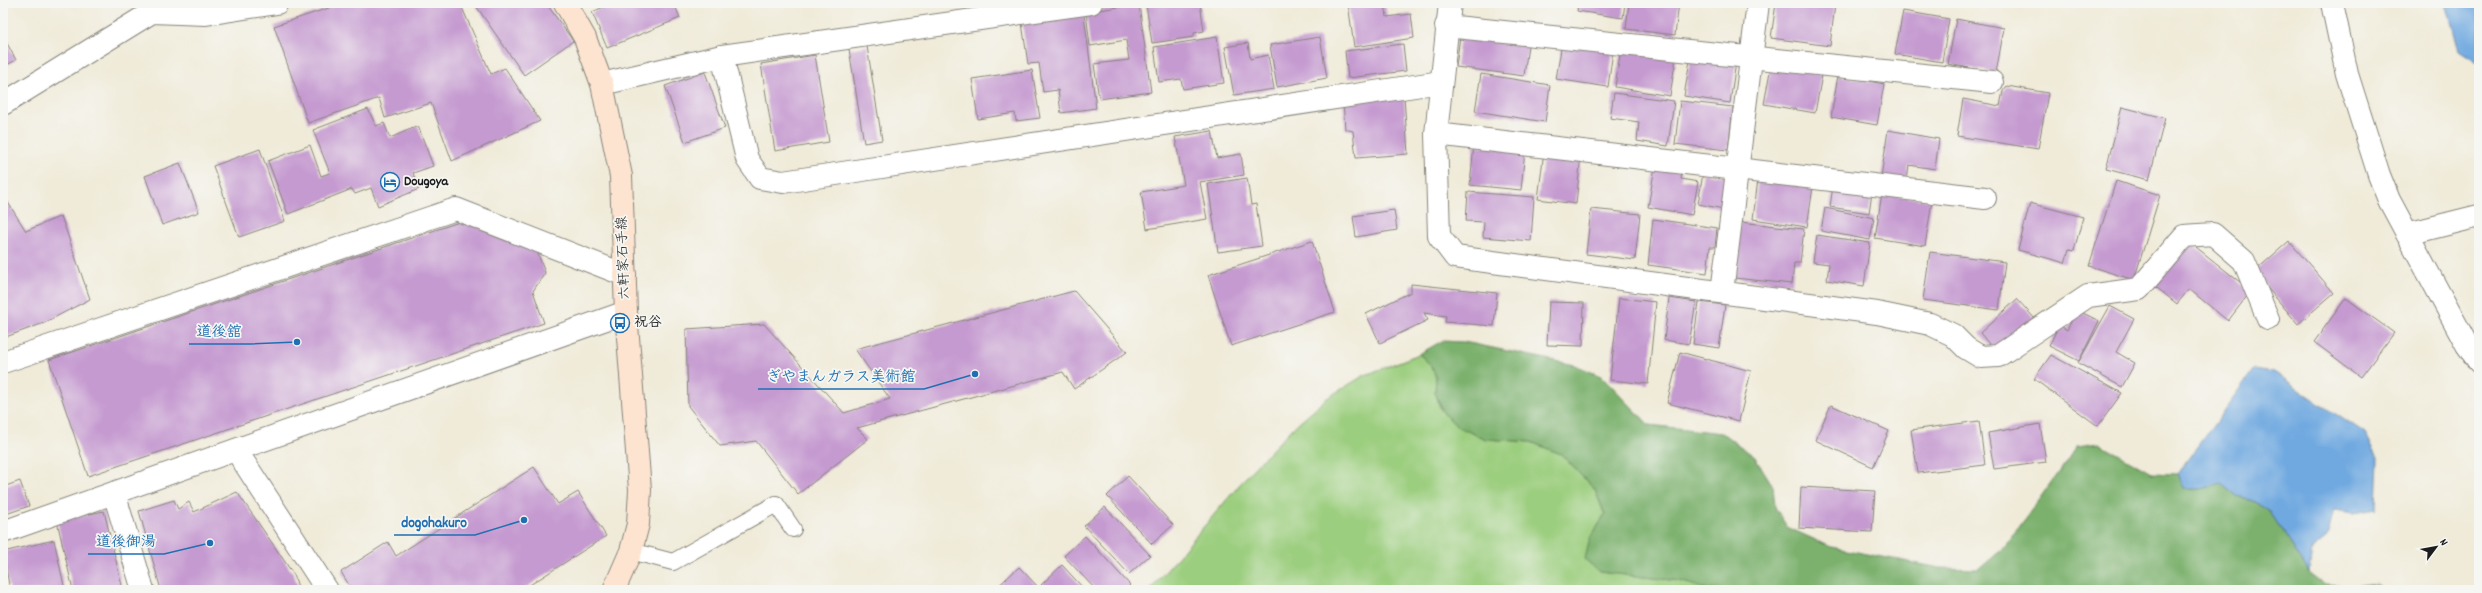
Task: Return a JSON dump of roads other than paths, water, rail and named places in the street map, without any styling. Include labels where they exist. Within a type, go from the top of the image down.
[{"type":"main road","name":"六軒家石手線","points":[[565,3],[585,38],[602,84],[621,176],[626,312],[640,490],[638,524],[631,551],[614,590]]},
{"type":"street","points":[[3,104],[152,12],[206,14],[277,3]]},
{"type":"street","points":[[602,84],[722,56],[1090,3]]},
{"type":"street","points":[[1450,3],[1446,26],[1436,134],[1439,236],[1455,257],[1878,313],[1930,324],[1953,335],[1966,348],[1981,357],[1998,356],[2088,296],[2139,289],[2184,236],[2213,234],[2244,261],[2268,319]]},
{"type":"street","points":[[1722,292],[1758,3]]},
{"type":"street","points":[[2332,3],[2347,74],[2388,200],[2467,346],[2479,362]]},
{"type":"street","points":[[1446,26],[1992,82]]},
{"type":"street","points":[[722,56],[747,159],[760,178],[783,182],[1441,82]]},
{"type":"street","points":[[1436,134],[1985,198]]},
{"type":"street","points":[[3,362],[456,209],[624,275]]},
{"type":"street","points":[[2407,234],[2479,216]]},
{"type":"street","points":[[3,532],[626,312]]},
{"type":"street","points":[[236,450],[327,590]]},
{"type":"street","points":[[114,493],[143,590]]},
{"type":"lane","points":[[631,551],[673,562],[776,504],[793,530]]},
{"type":"water","points":[[2446,3],[2479,3],[2479,64],[2459,51]]},
{"type":"water","points":[[2254,369],[2274,372],[2365,434],[2378,458],[2376,509],[2354,513],[2334,510],[2327,537],[2312,549],[2309,572],[2270,512],[2253,501],[2237,497],[2221,484],[2201,489],[2184,489],[2177,474]]},
{"type":"place","name":"Dougoya","points":[[390,182]]},
{"type":"place","name":"祝谷","points":[[620,323]]},
{"type":"place","name":"道後舘","points":[[297,342]]},
{"type":"place","name":"ぎやまんガラス美術館","points":[[975,374]]},
{"type":"place","name":"dogohakuro","points":[[524,520]]},
{"type":"place","name":"道後御湯","points":[[210,543]]}]
